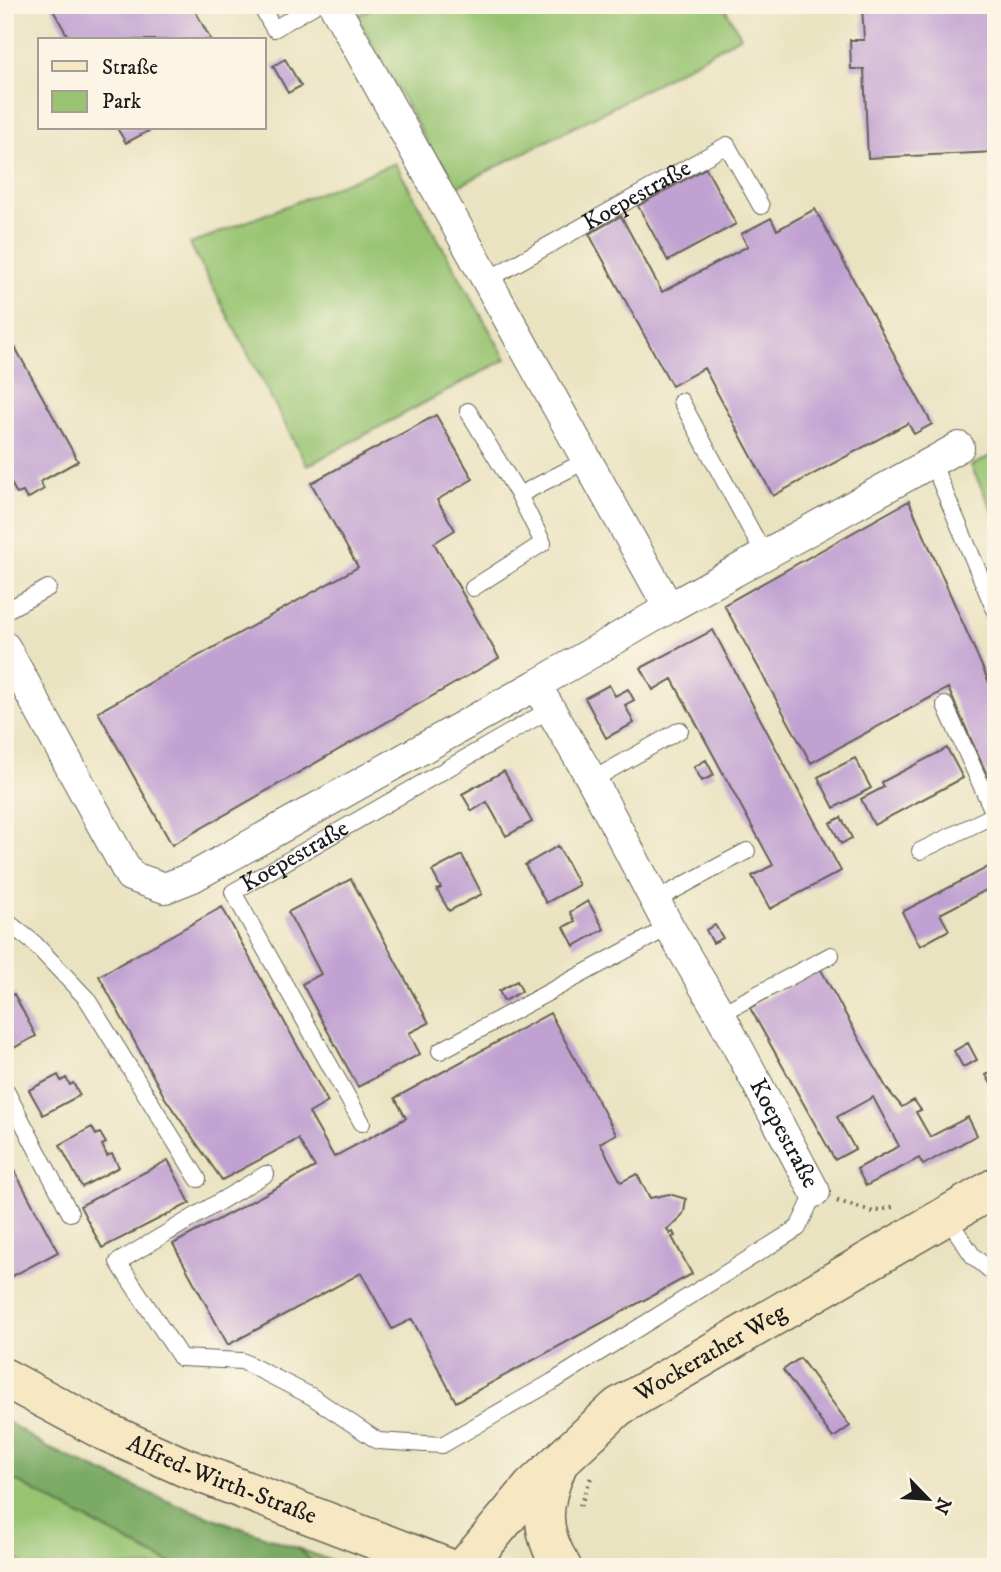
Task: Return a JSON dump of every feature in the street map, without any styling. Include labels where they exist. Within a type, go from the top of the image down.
[{"type":"street","points":[[334,5],[669,608]]},
{"type":"street","name":"Koepestraße","points":[[815,1192],[720,1014],[669,927],[592,780],[542,698],[669,608],[959,447]]},
{"type":"street","points":[[5,647],[130,876],[165,888],[193,877],[542,698]]},
{"type":"street","name":"Wockerather Weg","points":[[465,1567],[532,1487],[618,1407],[996,1187]]},
{"type":"street","name":"Alfred-Wirth-Straße","points":[[5,1378],[104,1431],[184,1467],[446,1567]]},
{"type":"street","points":[[559,1461],[549,1486],[543,1517],[546,1533],[562,1567]]},
{"type":"lane","points":[[260,5],[274,29],[315,5]]},
{"type":"lane","name":"Koepestraße","points":[[487,280],[727,145],[761,206]]},
{"type":"lane","points":[[681,401],[765,556]]},
{"type":"lane","points":[[468,411],[519,495],[543,543],[473,587]]},
{"type":"lane","points":[[519,495],[587,460]]},
{"type":"lane","points":[[932,462],[996,613]]},
{"type":"lane","points":[[5,611],[48,589]]},
{"type":"lane","name":"Koepestraße","points":[[362,1123],[233,892],[542,698]]},
{"type":"lane","points":[[920,850],[995,816],[944,705]]},
{"type":"lane","points":[[592,780],[680,730]]},
{"type":"lane","points":[[656,900],[747,851]]},
{"type":"lane","points":[[5,920],[34,943],[87,999],[198,1178]]},
{"type":"lane","points":[[440,1051],[669,927]]},
{"type":"lane","points":[[720,1014],[831,955]]},
{"type":"lane","points":[[5,1089],[70,1213]]},
{"type":"lane","name":"Koepestraße","points":[[265,1174],[118,1262],[181,1358],[242,1361],[311,1395],[378,1441],[442,1445],[552,1382],[798,1228],[815,1192]]},
{"type":"lane","points":[[945,1215],[973,1256],[996,1275]]},
{"type":"path","points":[[815,1192],[873,1212],[908,1204]]},
{"type":"green space","points":[[377,5],[723,5],[741,36],[617,105],[453,189],[357,16]]},
{"type":"green space","points":[[395,163],[506,359],[307,466],[190,244]]},
{"type":"green space","points":[[996,453],[996,518],[971,466]]},
{"type":"green space","points":[[5,1420],[48,1448],[172,1503],[297,1548],[318,1567],[179,1567],[153,1555],[5,1475]]},
{"type":"green space","points":[[5,1475],[179,1567],[25,1567],[5,1547]]},
{"type":"green space","points":[[297,1548],[346,1567],[318,1567]]},
{"type":"building","points":[[50,5],[192,5],[210,38],[69,38]]},
{"type":"building","points":[[862,5],[996,5],[996,152],[868,158],[864,69],[851,69],[850,40],[864,40]]},
{"type":"building","points":[[285,59],[301,86],[288,93],[273,66]]},
{"type":"building","points":[[118,130],[150,130],[126,143]]},
{"type":"building","points":[[706,168],[736,224],[668,261],[638,206]]},
{"type":"building","points":[[815,209],[932,424],[914,434],[908,423],[773,496],[704,368],[672,386],[589,234],[621,216],[662,292],[748,246],[741,234],[771,218],[777,230]]},
{"type":"building","points":[[5,329],[78,461],[40,482],[44,489],[27,499],[23,492],[17,494],[5,472]]},
{"type":"building","points":[[436,415],[473,479],[437,500],[455,530],[434,543],[499,658],[172,845],[98,712],[358,567],[311,483]]},
{"type":"building","points":[[909,501],[996,698],[996,795],[948,688],[811,763],[724,605]]},
{"type":"building","points":[[713,630],[841,871],[770,909],[752,876],[773,865],[672,679],[653,690],[641,668]]},
{"type":"building","points":[[609,685],[615,696],[628,689],[634,700],[625,705],[634,723],[606,738],[585,698]]},
{"type":"building","points":[[5,734],[12,747],[5,751]]},
{"type":"building","points":[[947,748],[963,778],[874,825],[861,799],[884,787],[882,782]]},
{"type":"building","points":[[855,758],[871,788],[834,808],[818,777]]},
{"type":"building","points":[[706,760],[714,775],[702,781],[694,767]]},
{"type":"building","points":[[504,771],[532,822],[506,836],[487,802],[472,811],[462,794]]},
{"type":"building","points":[[841,817],[852,838],[841,844],[830,823]]},
{"type":"building","points":[[558,846],[579,885],[546,903],[525,865]]},
{"type":"building","points":[[462,855],[482,894],[449,911],[437,890],[441,888],[432,871]]},
{"type":"building","points":[[994,864],[996,885],[940,914],[949,930],[920,946],[902,912]]},
{"type":"building","points":[[351,879],[429,1023],[409,1033],[420,1054],[358,1087],[302,984],[321,974],[288,912]]},
{"type":"building","points":[[588,901],[604,929],[574,946],[564,927],[575,921],[570,912]]},
{"type":"building","points":[[222,907],[328,1102],[309,1113],[334,1157],[406,1118],[395,1098],[550,1013],[616,1134],[600,1143],[621,1182],[637,1174],[650,1198],[669,1194],[686,1199],[684,1212],[677,1222],[667,1229],[670,1234],[673,1232],[675,1236],[672,1237],[692,1274],[456,1402],[412,1319],[392,1329],[361,1273],[228,1345],[173,1244],[315,1167],[298,1139],[222,1180],[165,1098],[99,976]]},
{"type":"building","points":[[715,925],[723,938],[713,943],[706,930]]},
{"type":"building","points":[[5,947],[13,960],[5,964]]},
{"type":"building","points":[[820,968],[887,1089],[902,1107],[914,1100],[921,1110],[916,1112],[930,1137],[968,1117],[977,1135],[923,1165],[919,1158],[866,1186],[857,1169],[899,1146],[873,1097],[837,1117],[855,1149],[835,1160],[750,1008]]},
{"type":"building","points":[[517,981],[522,991],[504,1001],[499,991]]},
{"type":"building","points":[[14,994],[36,1036],[12,1049],[5,1035],[5,998]]},
{"type":"building","points":[[968,1043],[977,1060],[963,1067],[954,1051]]},
{"type":"building","points":[[996,1070],[996,1093],[986,1075]]},
{"type":"building","points":[[58,1075],[61,1081],[66,1078],[70,1085],[73,1083],[80,1095],[43,1115],[29,1090]]},
{"type":"building","points":[[92,1127],[96,1135],[100,1133],[106,1143],[102,1145],[107,1156],[112,1154],[119,1167],[82,1187],[60,1145]]},
{"type":"building","points":[[5,1153],[58,1252],[5,1280]]},
{"type":"building","points":[[168,1160],[190,1203],[102,1248],[80,1206]]},
{"type":"building","points":[[800,1358],[850,1426],[833,1438],[783,1370]]}]
